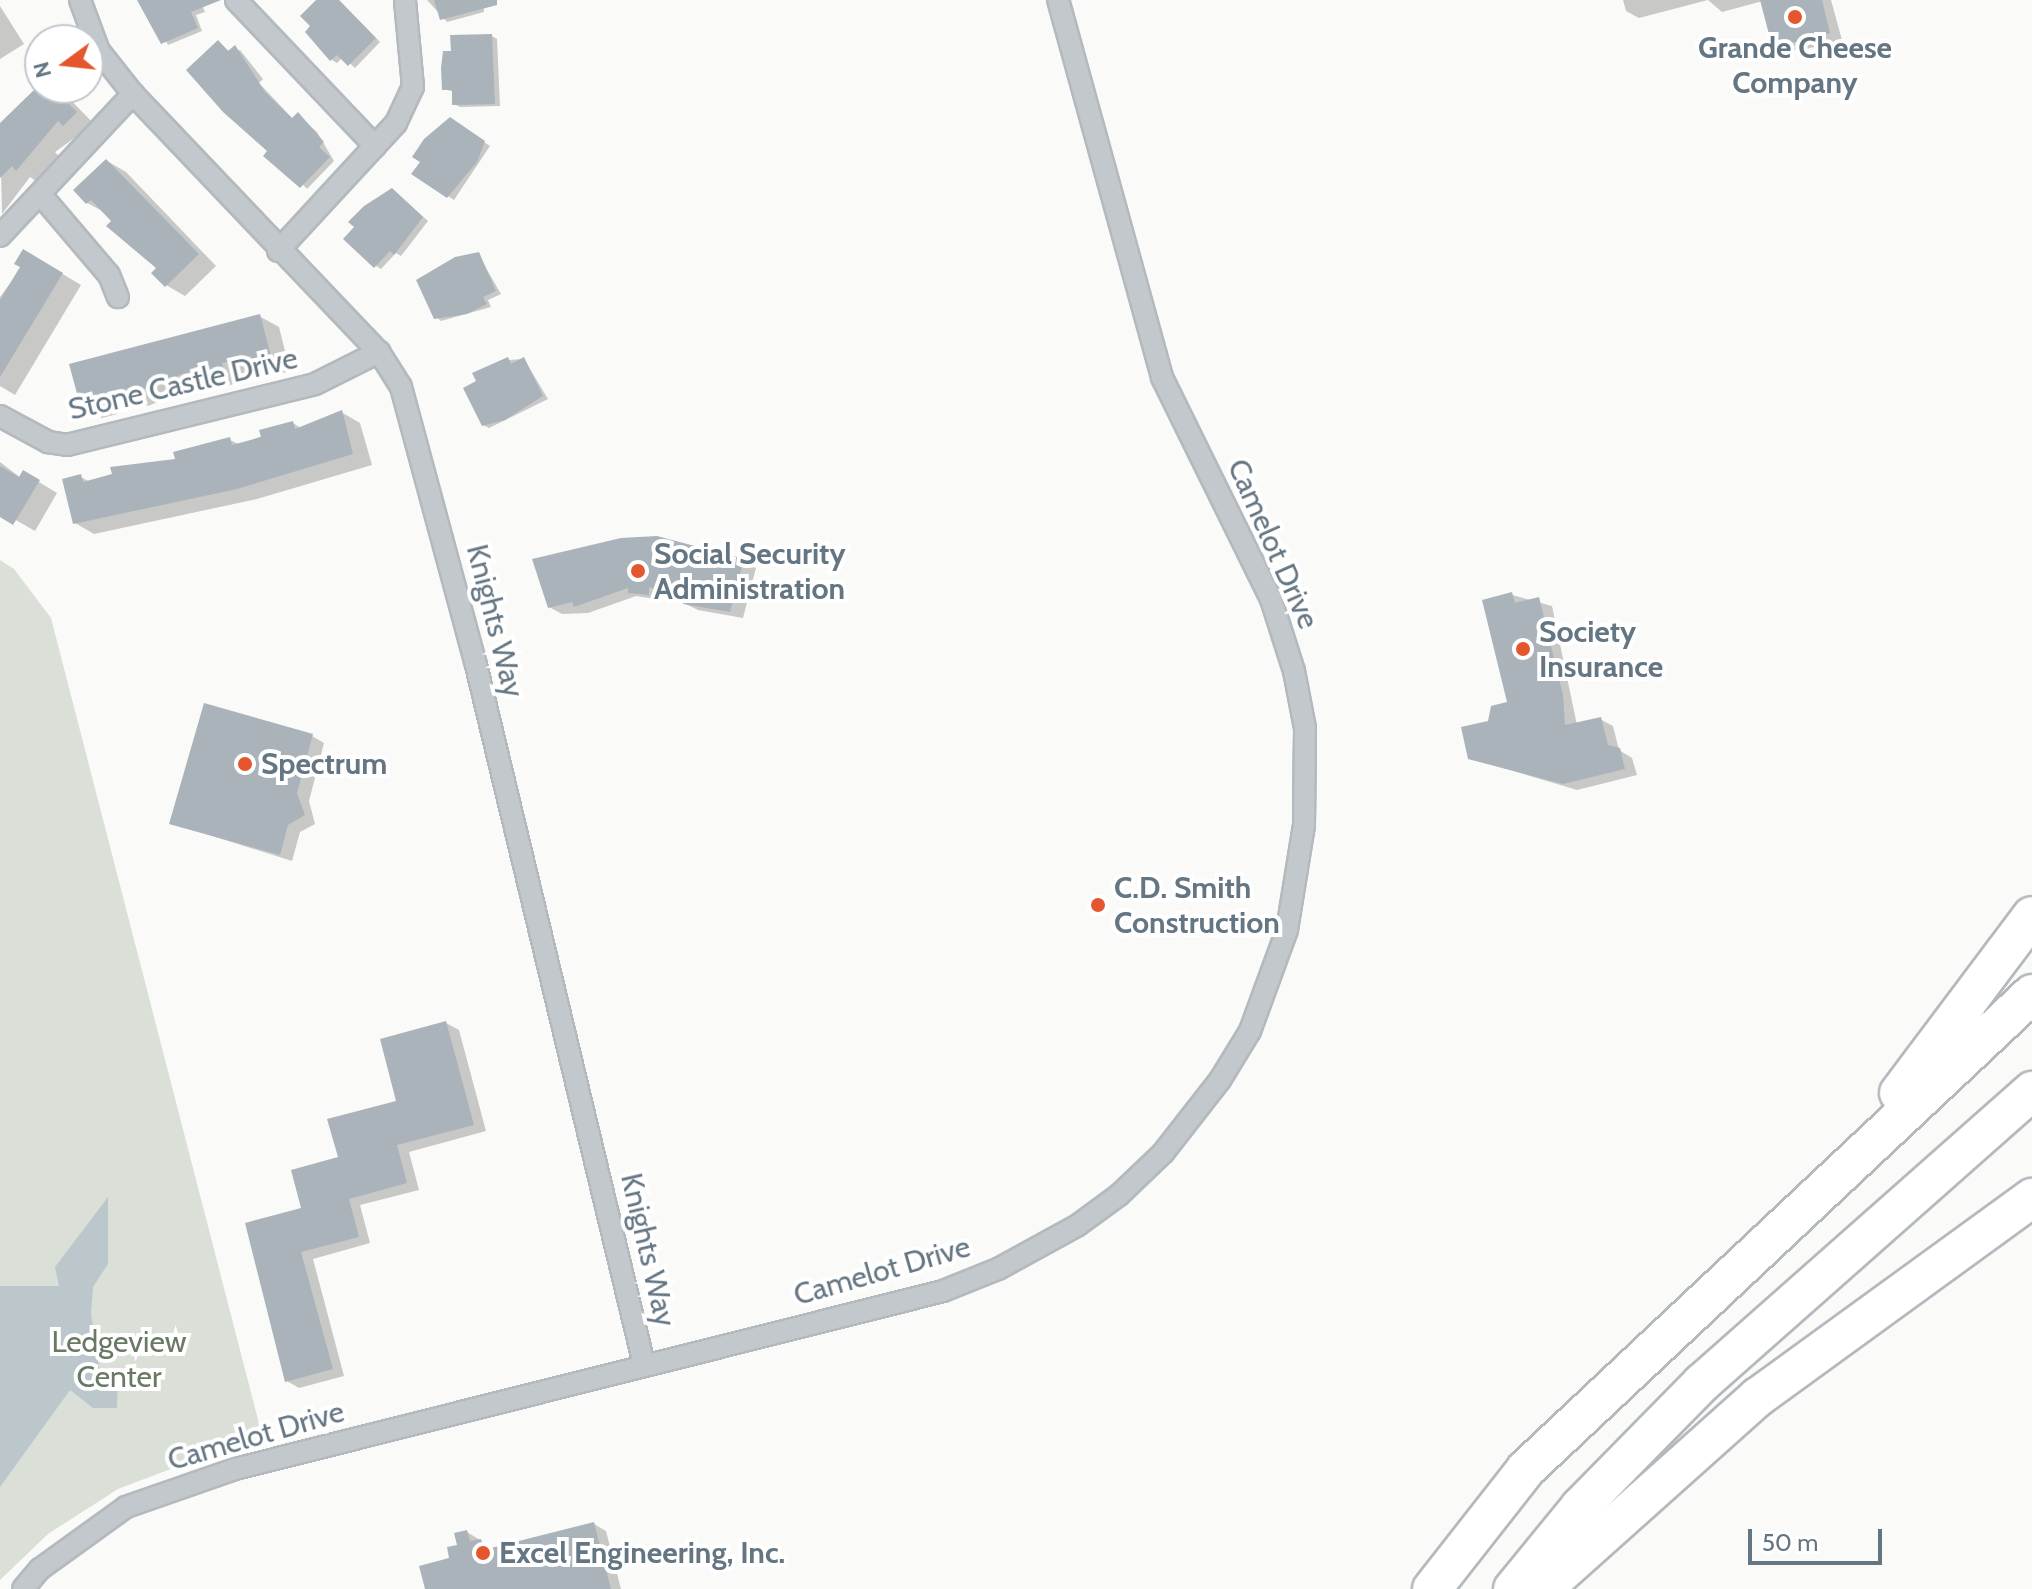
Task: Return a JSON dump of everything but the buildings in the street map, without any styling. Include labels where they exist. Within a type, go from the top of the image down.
[{"type":"highway","points":[[1664,1339],[1892,1103],[2032,916]]},
{"type":"highway","points":[[1432,1589],[1526,1469],[2032,994]]},
{"type":"highway","points":[[1513,1589],[1580,1507],[1702,1383],[2032,1091]]},
{"type":"highway","points":[[1543,1589],[1758,1397],[2032,1198]]},
{"type":"street","name":"Knights Way","points":[[80,0],[99,51],[133,94],[278,251],[379,352],[413,418],[644,1364]]},
{"type":"street","points":[[236,0],[375,146]]},
{"type":"street","points":[[278,251],[396,123],[413,87],[405,0]]},
{"type":"street","name":"Camelot Drive","points":[[23,1589],[40,1569],[126,1507],[235,1469],[943,1291],[998,1269],[1078,1225],[1119,1195],[1193,1118],[1250,1031],[1278,962],[1296,891],[1305,811],[1305,728],[1294,671],[1262,578],[1162,377],[1058,0]]},
{"type":"street","points":[[0,236],[133,94]]},
{"type":"street","points":[[40,194],[109,275],[118,297]]},
{"type":"street","name":"Stone Castle Drive","points":[[0,416],[48,442],[67,445],[315,384],[379,352]]},
{"type":"green space","name":"Ledgeview Center","points":[[0,560],[14,569],[51,618],[264,1443],[189,1462],[118,1489],[48,1534],[0,1580]]},
{"type":"shaded area","points":[[108,1197],[108,1264],[93,1287],[91,1314],[100,1373],[118,1379],[117,1408],[93,1408],[70,1390],[0,1487],[0,1286],[59,1286],[55,1267]]},
{"type":"place","name":"Grande Cheese Company","points":[[1795,17]]},
{"type":"place","name":"Social Security Administration","points":[[638,571]]},
{"type":"place","name":"Society Insurance","points":[[1523,649]]},
{"type":"place","name":"Spectrum","points":[[245,764]]},
{"type":"place","name":"C.D. Smith Construction","points":[[1098,905]]},
{"type":"place","name":"Excel Engineering, Inc.","points":[[483,1553]]}]
